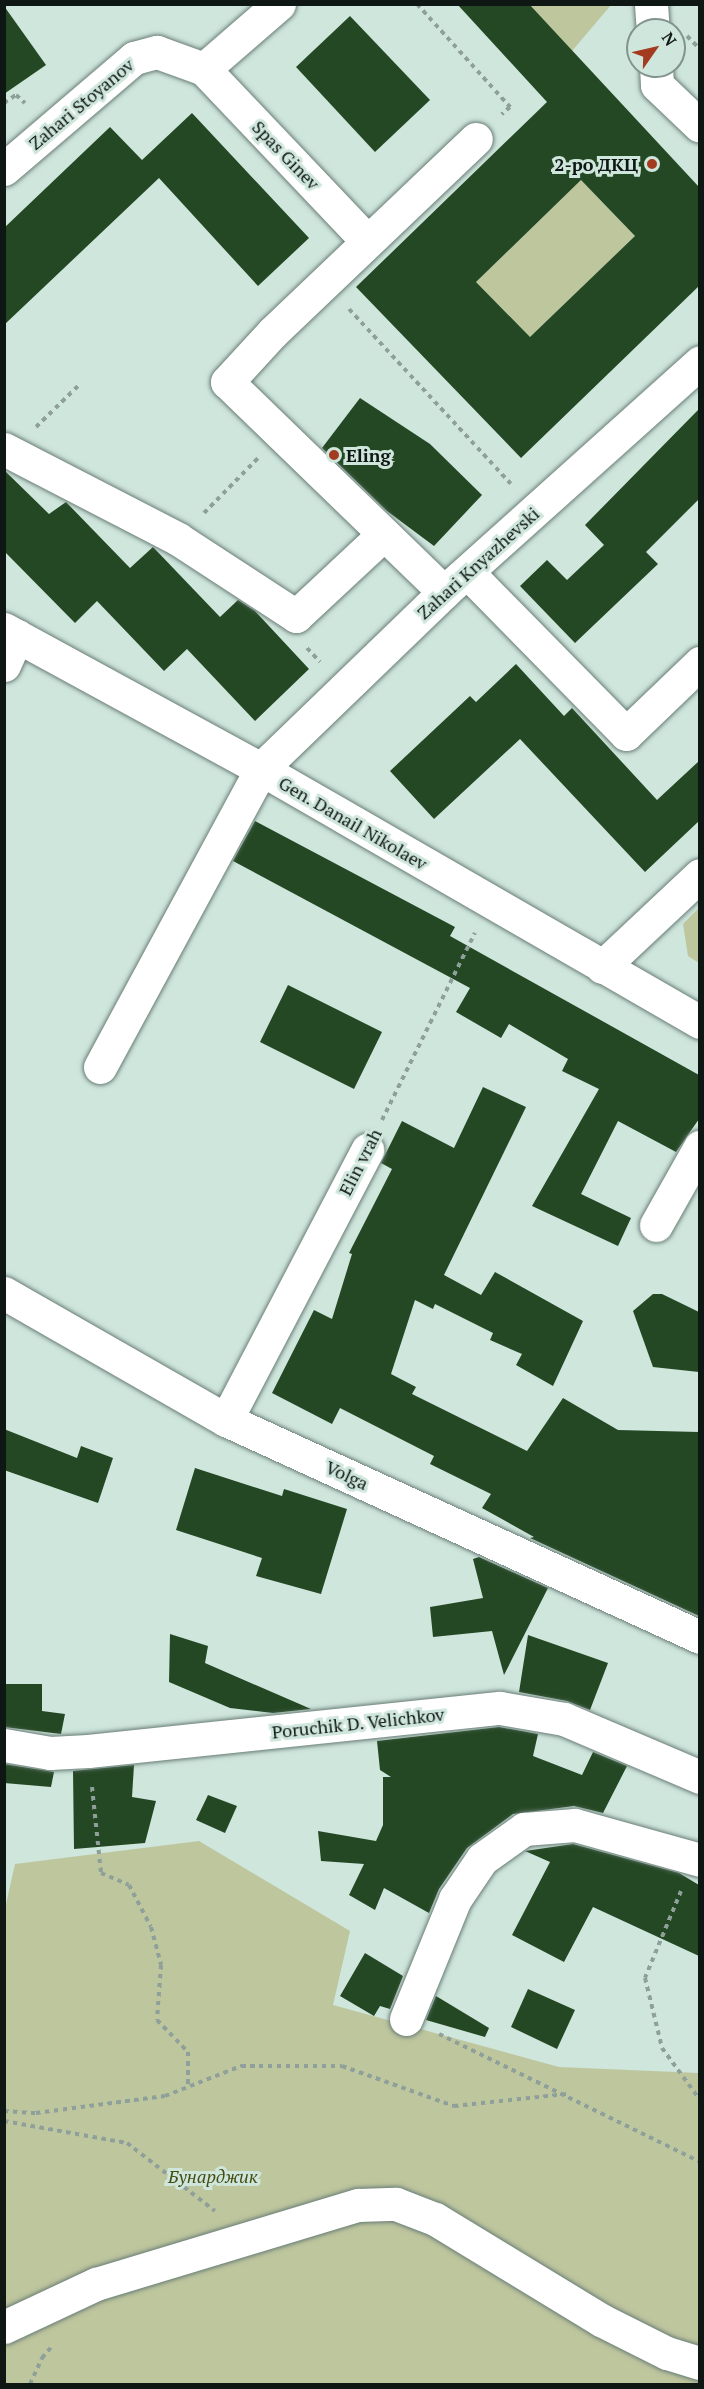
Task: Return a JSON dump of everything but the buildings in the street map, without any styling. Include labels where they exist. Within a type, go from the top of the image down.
[{"type":"street","points":[[204,69],[279,4]]},
{"type":"street","name":"Zahari Stoyanov","points":[[4,169],[134,58],[157,52],[204,69]]},
{"type":"street","name":"Spas Ginev","points":[[204,69],[367,241]]},
{"type":"street","points":[[657,78],[657,85],[699,126]]},
{"type":"street","points":[[476,139],[324,282],[227,382],[384,534],[455,582],[626,734],[699,663]]},
{"type":"street","name":"Zahari Knyazhevski","points":[[100,1067],[261,769],[455,582],[699,362]]},
{"type":"street","points":[[7,451],[178,539],[296,616],[384,534]]},
{"type":"street","name":"Gen. Danail Nikolaev","points":[[9,643],[261,769],[699,1022]]},
{"type":"street","points":[[602,967],[699,875]]},
{"type":"street","points":[[656,1226],[699,1147]]},
{"type":"street","name":"Elin vrah","points":[[226,1420],[367,1150]]},
{"type":"street","name":"Volga","points":[[4,1293],[226,1420],[699,1637]]},
{"type":"street","name":"Poruchik D. Velichkov","points":[[4,1745],[50,1752],[88,1751],[500,1708],[564,1719],[699,1777]]},
{"type":"street","points":[[406,2019],[455,1899],[482,1859],[524,1829],[575,1825],[696,1860]]},
{"type":"street","points":[[4,2327],[96,2284],[358,2205],[396,2204],[435,2219],[601,2320],[666,2353],[699,2363]]},
{"type":"path","points":[[417,4],[510,106],[476,139]]},
{"type":"path","points":[[4,103],[16,95]]},
{"type":"path","points":[[324,282],[536,510]]},
{"type":"path","points":[[7,451],[78,386]]},
{"type":"path","points":[[178,539],[281,434]]},
{"type":"path","points":[[306,646],[324,667]]},
{"type":"path","name":"Elin vrah","points":[[367,1150],[490,903]]},
{"type":"path","points":[[88,1751],[101,1873],[129,1885],[151,1927],[161,1965],[157,2020],[188,2052],[188,2087]]},
{"type":"path","points":[[696,1860],[645,1978],[662,2048],[699,2100]]},
{"type":"path","points":[[406,2019],[567,2094],[699,2162]]},
{"type":"path","points":[[4,2111],[47,2111],[165,2096],[242,2066],[342,2066],[454,2106],[567,2094]]},
{"type":"path","points":[[4,2121],[127,2143],[217,2213],[241,2242]]},
{"type":"green space","points":[[529,5],[611,5],[572,51]]},
{"type":"green space","points":[[581,180],[635,236],[530,337],[476,282]]},
{"type":"green space","points":[[699,908],[699,963],[688,956],[683,924]]},
{"type":"green space","name":"Бунарджик","points":[[199,1841],[350,1931],[333,2005],[559,2067],[699,2073],[699,2384],[5,2384],[4,1913],[15,1864]]},
{"type":"place","name":"2-ро ДКЦ","points":[[652,164]]},
{"type":"place","name":"Eling","points":[[334,455]]}]
